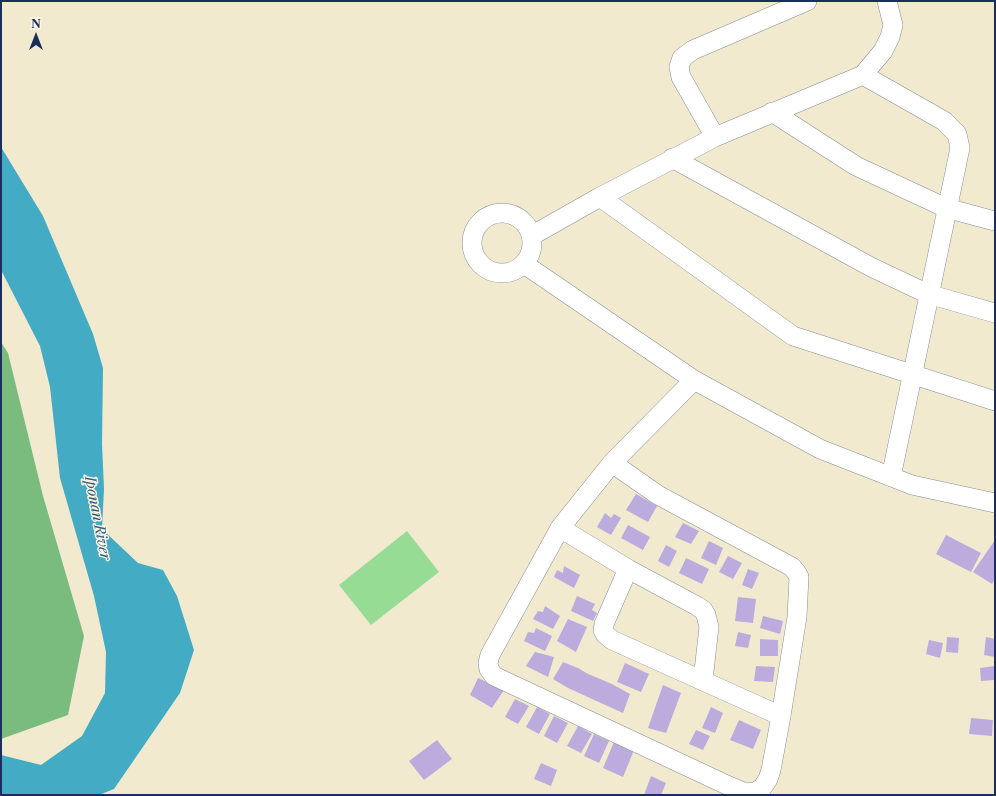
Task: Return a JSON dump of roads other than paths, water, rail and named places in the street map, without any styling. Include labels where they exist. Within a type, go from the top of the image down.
[{"type":"street","points":[[715,136],[681,77],[679,67],[682,58],[693,50],[807,1]]},
{"type":"street","points":[[531,236],[600,197],[715,136],[863,74],[884,51],[890,37],[893,24],[887,1]]},
{"type":"street","points":[[863,74],[944,121],[957,134],[960,148],[946,208],[891,477]]},
{"type":"street","points":[[772,112],[856,166],[946,208],[995,221]]},
{"type":"street","points":[[672,158],[871,268],[928,294],[995,313]]},
{"type":"street","points":[[600,197],[793,336],[995,401]]},
{"type":"street","points":[[498,214],[506,214],[518,219],[528,228],[532,244],[531,251],[524,264],[509,273],[491,271],[484,267],[476,257],[472,245],[476,228],[482,221],[498,214]]},
{"type":"street","points":[[524,264],[694,380],[820,449],[912,484],[995,503]]},
{"type":"street","points":[[612,463],[658,495],[792,567],[799,577],[797,617],[771,770],[768,779],[762,788],[755,792],[745,793],[639,745],[494,676],[488,663],[490,655],[560,528],[612,463],[694,380]]},
{"type":"street","points":[[560,528],[628,569],[703,610],[709,627],[703,680]]},
{"type":"street","points":[[628,569],[604,624],[603,630],[605,634],[612,640],[781,716]]},
{"type":"water","name":"Iponan River","points":[[1,147],[43,216],[93,334],[103,368],[102,444],[104,489],[102,529],[138,563],[163,570],[177,596],[194,650],[180,693],[114,789],[99,795],[1,795],[1,755],[41,765],[82,736],[105,693],[106,652],[94,596],[60,478],[50,387],[40,346],[1,270]]}]
